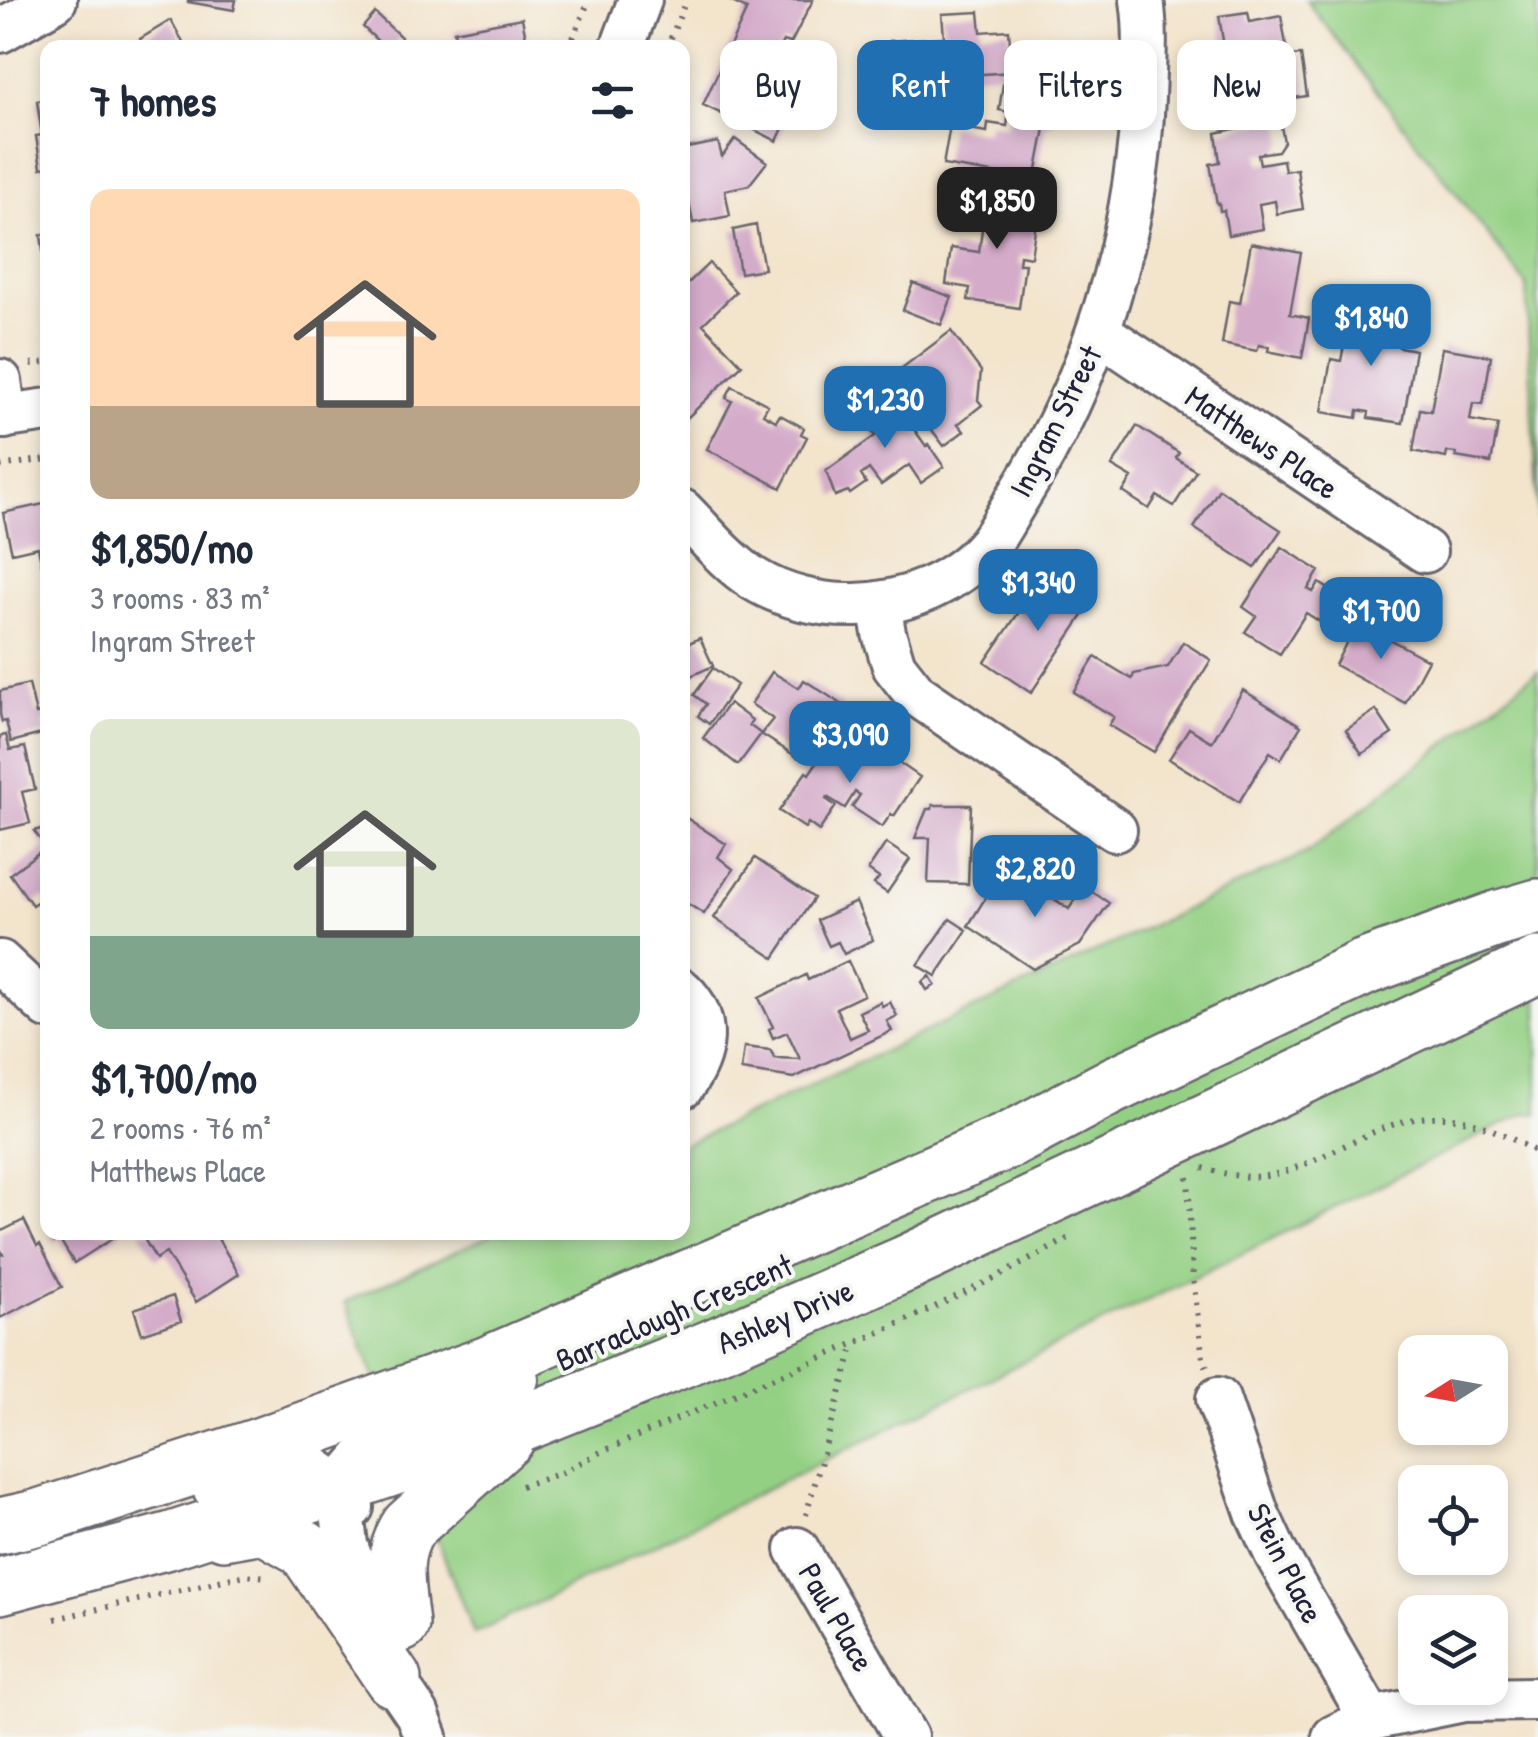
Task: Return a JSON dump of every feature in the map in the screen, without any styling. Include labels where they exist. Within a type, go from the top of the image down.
[{"type":"main road","points":[[0,1526],[260,1446],[486,1365],[1012,1139],[1114,1085],[1365,966],[1538,908]]},
{"type":"main road","name":"Ashley Drive","points":[[0,1586],[172,1540],[339,1486],[524,1423],[711,1348],[906,1264],[1538,965]]},
{"type":"main road","points":[[400,1624],[395,1574],[398,1543],[409,1526],[524,1423]]},
{"type":"main road","points":[[172,1540],[263,1525],[305,1550],[412,1710]]},
{"type":"street","points":[[0,31],[55,0]]},
{"type":"street","points":[[625,40],[640,0]]},
{"type":"street","name":"Ingram Street","points":[[690,519],[754,579],[792,596],[834,605],[901,600],[958,572],[988,544],[1047,452],[1084,372],[1126,237],[1141,141],[1146,28],[1142,0]]},
{"type":"street","name":"Matthews Place","points":[[1099,332],[1425,552]]},
{"type":"street","points":[[2,405],[40,409]]},
{"type":"street","points":[[880,604],[894,666],[916,694],[1115,830]]},
{"type":"street","points":[[0,962],[40,1000]]},
{"type":"street","points":[[690,998],[704,1036],[698,1062],[690,1074]]},
{"type":"street","name":"Barraclough Crescent","points":[[339,1486],[362,1459],[417,1422],[918,1208],[1012,1139]]},
{"type":"street","name":"Stein Place","points":[[1218,1399],[1257,1513],[1353,1728]]},
{"type":"street","points":[[0,1550],[268,1472],[309,1465],[339,1486],[370,1537],[416,1670],[412,1710]]},
{"type":"street","points":[[339,1486],[346,1545],[412,1710]]},
{"type":"street","name":"Paul Place","points":[[798,1549],[906,1737]]},
{"type":"street","points":[[1353,1728],[1464,1700],[1538,1699]]},
{"type":"path","points":[[572,40],[589,0]]},
{"type":"path","points":[[670,40],[686,0]]},
{"type":"path","points":[[0,466],[40,460]]},
{"type":"path","points":[[1179,1176],[1200,1168],[1240,1177],[1270,1175],[1382,1128],[1450,1117],[1478,1124],[1538,1153]]},
{"type":"path","points":[[1188,1171],[1193,1278],[1204,1358],[1218,1399]]},
{"type":"path","points":[[517,1488],[561,1473],[598,1453],[1001,1276],[1082,1230]]},
{"type":"path","points":[[798,1549],[854,1343]]},
{"type":"path","points":[[54,1619],[245,1575],[279,1581]]},
{"type":"green space","points":[[1306,0],[1538,0],[1538,520],[1526,284]]},
{"type":"green space","points":[[1538,671],[1538,1114],[1526,1113],[474,1634],[345,1302],[480,1240],[690,1240],[690,1142],[1308,852]]},
{"type":"building","points":[[188,0],[236,0],[234,10]]},
{"type":"building","points":[[728,0],[813,0],[793,40],[733,40],[747,9]]},
{"type":"building","points":[[979,12],[981,32],[1009,30],[1010,40],[1004,40],[1004,73],[984,74],[984,40],[904,40],[944,37],[942,14]]},
{"type":"building","points":[[1248,12],[1250,22],[1281,16],[1285,40],[1223,40],[1219,16]]},
{"type":"building","points":[[375,13],[401,37],[377,40],[363,27]]},
{"type":"building","points":[[522,18],[526,40],[456,40],[454,31]]},
{"type":"building","points":[[171,20],[182,40],[141,40]]},
{"type":"building","points":[[1296,55],[1301,55],[1307,96],[1296,98]]},
{"type":"building","points":[[720,68],[720,113],[703,105]]},
{"type":"building","points":[[1003,84],[1004,84],[1004,111],[999,110]]},
{"type":"building","points":[[988,123],[1004,126],[1004,130],[1045,130],[1035,180],[943,165],[949,130],[987,132]]},
{"type":"building","points":[[755,130],[782,130],[777,141]]},
{"type":"building","points":[[1282,130],[1284,142],[1278,151],[1258,154],[1260,164],[1283,160],[1285,171],[1297,169],[1303,209],[1277,214],[1275,201],[1259,204],[1263,229],[1228,235],[1224,210],[1220,211],[1217,204],[1210,164],[1220,162],[1216,133]]},
{"type":"building","points":[[735,139],[767,162],[749,185],[725,190],[730,216],[693,223],[690,147],[718,142],[722,157]]},
{"type":"building","points":[[980,193],[1039,202],[1031,257],[1020,255],[1019,264],[1025,264],[1019,308],[968,300],[970,288],[946,284],[951,248],[979,252],[983,222],[976,221]]},
{"type":"building","points":[[756,225],[764,269],[740,273],[733,230]]},
{"type":"building","points":[[1251,243],[1301,253],[1290,314],[1309,318],[1302,358],[1268,351],[1269,347],[1259,345],[1257,351],[1222,344],[1229,301],[1240,303]]},
{"type":"building","points":[[709,263],[736,292],[703,324],[742,365],[690,415],[690,281]]},
{"type":"building","points":[[913,283],[952,297],[941,325],[903,310]]},
{"type":"building","points":[[1351,307],[1401,316],[1399,347],[1415,350],[1403,423],[1368,418],[1369,412],[1358,410],[1357,418],[1322,412],[1331,359],[1341,361]]},
{"type":"building","points":[[951,331],[981,371],[978,400],[982,405],[958,424],[964,431],[944,446],[923,418],[932,411],[929,406],[914,418],[886,380]]},
{"type":"building","points":[[1442,348],[1491,356],[1483,404],[1473,403],[1470,420],[1498,425],[1491,463],[1456,457],[1457,453],[1447,452],[1446,458],[1413,451],[1420,409],[1431,411]]},
{"type":"building","points":[[732,386],[768,405],[763,414],[776,421],[780,415],[804,428],[801,434],[807,437],[781,488],[707,449],[732,401],[726,398]]},
{"type":"building","points":[[888,393],[944,467],[921,483],[909,465],[881,485],[869,469],[861,475],[866,483],[850,494],[848,491],[835,496],[826,471],[875,436],[859,413]]},
{"type":"building","points":[[1137,426],[1179,453],[1176,458],[1196,471],[1174,506],[1157,496],[1149,509],[1123,492],[1132,478],[1112,466]]},
{"type":"building","points":[[1219,489],[1281,530],[1255,568],[1194,528]]},
{"type":"building","points":[[40,505],[40,556],[38,547],[12,553],[3,513]]},
{"type":"building","points":[[1282,547],[1319,571],[1308,589],[1313,592],[1319,583],[1348,601],[1330,628],[1306,613],[1280,654],[1245,632],[1256,616],[1243,607]]},
{"type":"building","points":[[1045,574],[1090,605],[1031,693],[985,662]]},
{"type":"building","points":[[1357,622],[1428,660],[1405,703],[1335,665]]},
{"type":"building","points":[[700,638],[713,666],[690,676],[690,642]]},
{"type":"building","points":[[1183,642],[1211,660],[1154,752],[1109,725],[1114,717],[1073,692],[1095,657],[1132,679],[1134,674],[1168,667]]},
{"type":"building","points":[[713,668],[737,685],[709,724],[698,716],[706,704],[694,695]]},
{"type":"building","points":[[772,672],[799,688],[804,680],[843,705],[815,745],[808,740],[797,757],[761,734],[773,719],[751,704]]},
{"type":"building","points":[[29,684],[36,714],[40,713],[40,734],[11,742],[6,721],[2,722],[0,714],[0,691]]},
{"type":"building","points":[[1243,690],[1301,726],[1281,759],[1270,752],[1239,802],[1169,759],[1189,728],[1212,742]]},
{"type":"building","points":[[729,703],[752,720],[749,725],[761,734],[738,765],[703,738]]},
{"type":"building","points":[[1376,710],[1392,734],[1362,754],[1346,730]]},
{"type":"building","points":[[836,734],[881,760],[885,753],[920,777],[882,827],[852,807],[860,795],[855,792],[845,808],[827,797],[836,806],[819,831],[808,823],[805,828],[779,811]]},
{"type":"building","points":[[6,735],[10,750],[25,747],[35,789],[22,792],[30,823],[0,830],[0,736]]},
{"type":"building","points":[[933,805],[971,805],[968,884],[928,883],[930,838],[915,838],[927,809]]},
{"type":"building","points":[[690,820],[726,844],[718,857],[733,869],[704,914],[690,905]]},
{"type":"building","points":[[886,843],[910,859],[887,893],[874,884],[879,878],[868,870]]},
{"type":"building","points":[[40,852],[40,900],[32,905],[10,874]]},
{"type":"building","points":[[755,858],[814,898],[774,958],[714,918]]},
{"type":"building","points":[[1005,866],[1069,909],[1084,886],[1109,903],[1080,945],[1033,969],[968,926]]},
{"type":"building","points":[[856,902],[873,940],[844,954],[838,942],[829,946],[817,920]]},
{"type":"building","points":[[950,919],[967,930],[936,976],[918,965]]},
{"type":"building","points":[[848,961],[864,995],[836,1008],[850,1038],[868,1030],[859,1012],[880,1002],[882,1006],[890,1002],[897,1016],[887,1021],[892,1031],[794,1078],[741,1070],[744,1047],[770,1050],[775,1058],[800,1059],[787,1032],[773,1038],[769,1029],[773,1027],[759,998],[806,975],[808,980]]},
{"type":"building","points":[[930,976],[935,985],[927,990],[922,982]]},
{"type":"building","points":[[24,1220],[62,1287],[0,1318],[0,1232]]},
{"type":"building","points":[[60,1240],[110,1240],[74,1263]]},
{"type":"building","points":[[145,1240],[219,1240],[239,1274],[196,1302],[166,1253],[156,1259]]},
{"type":"building","points":[[173,1296],[181,1321],[142,1334],[134,1309]]}]
